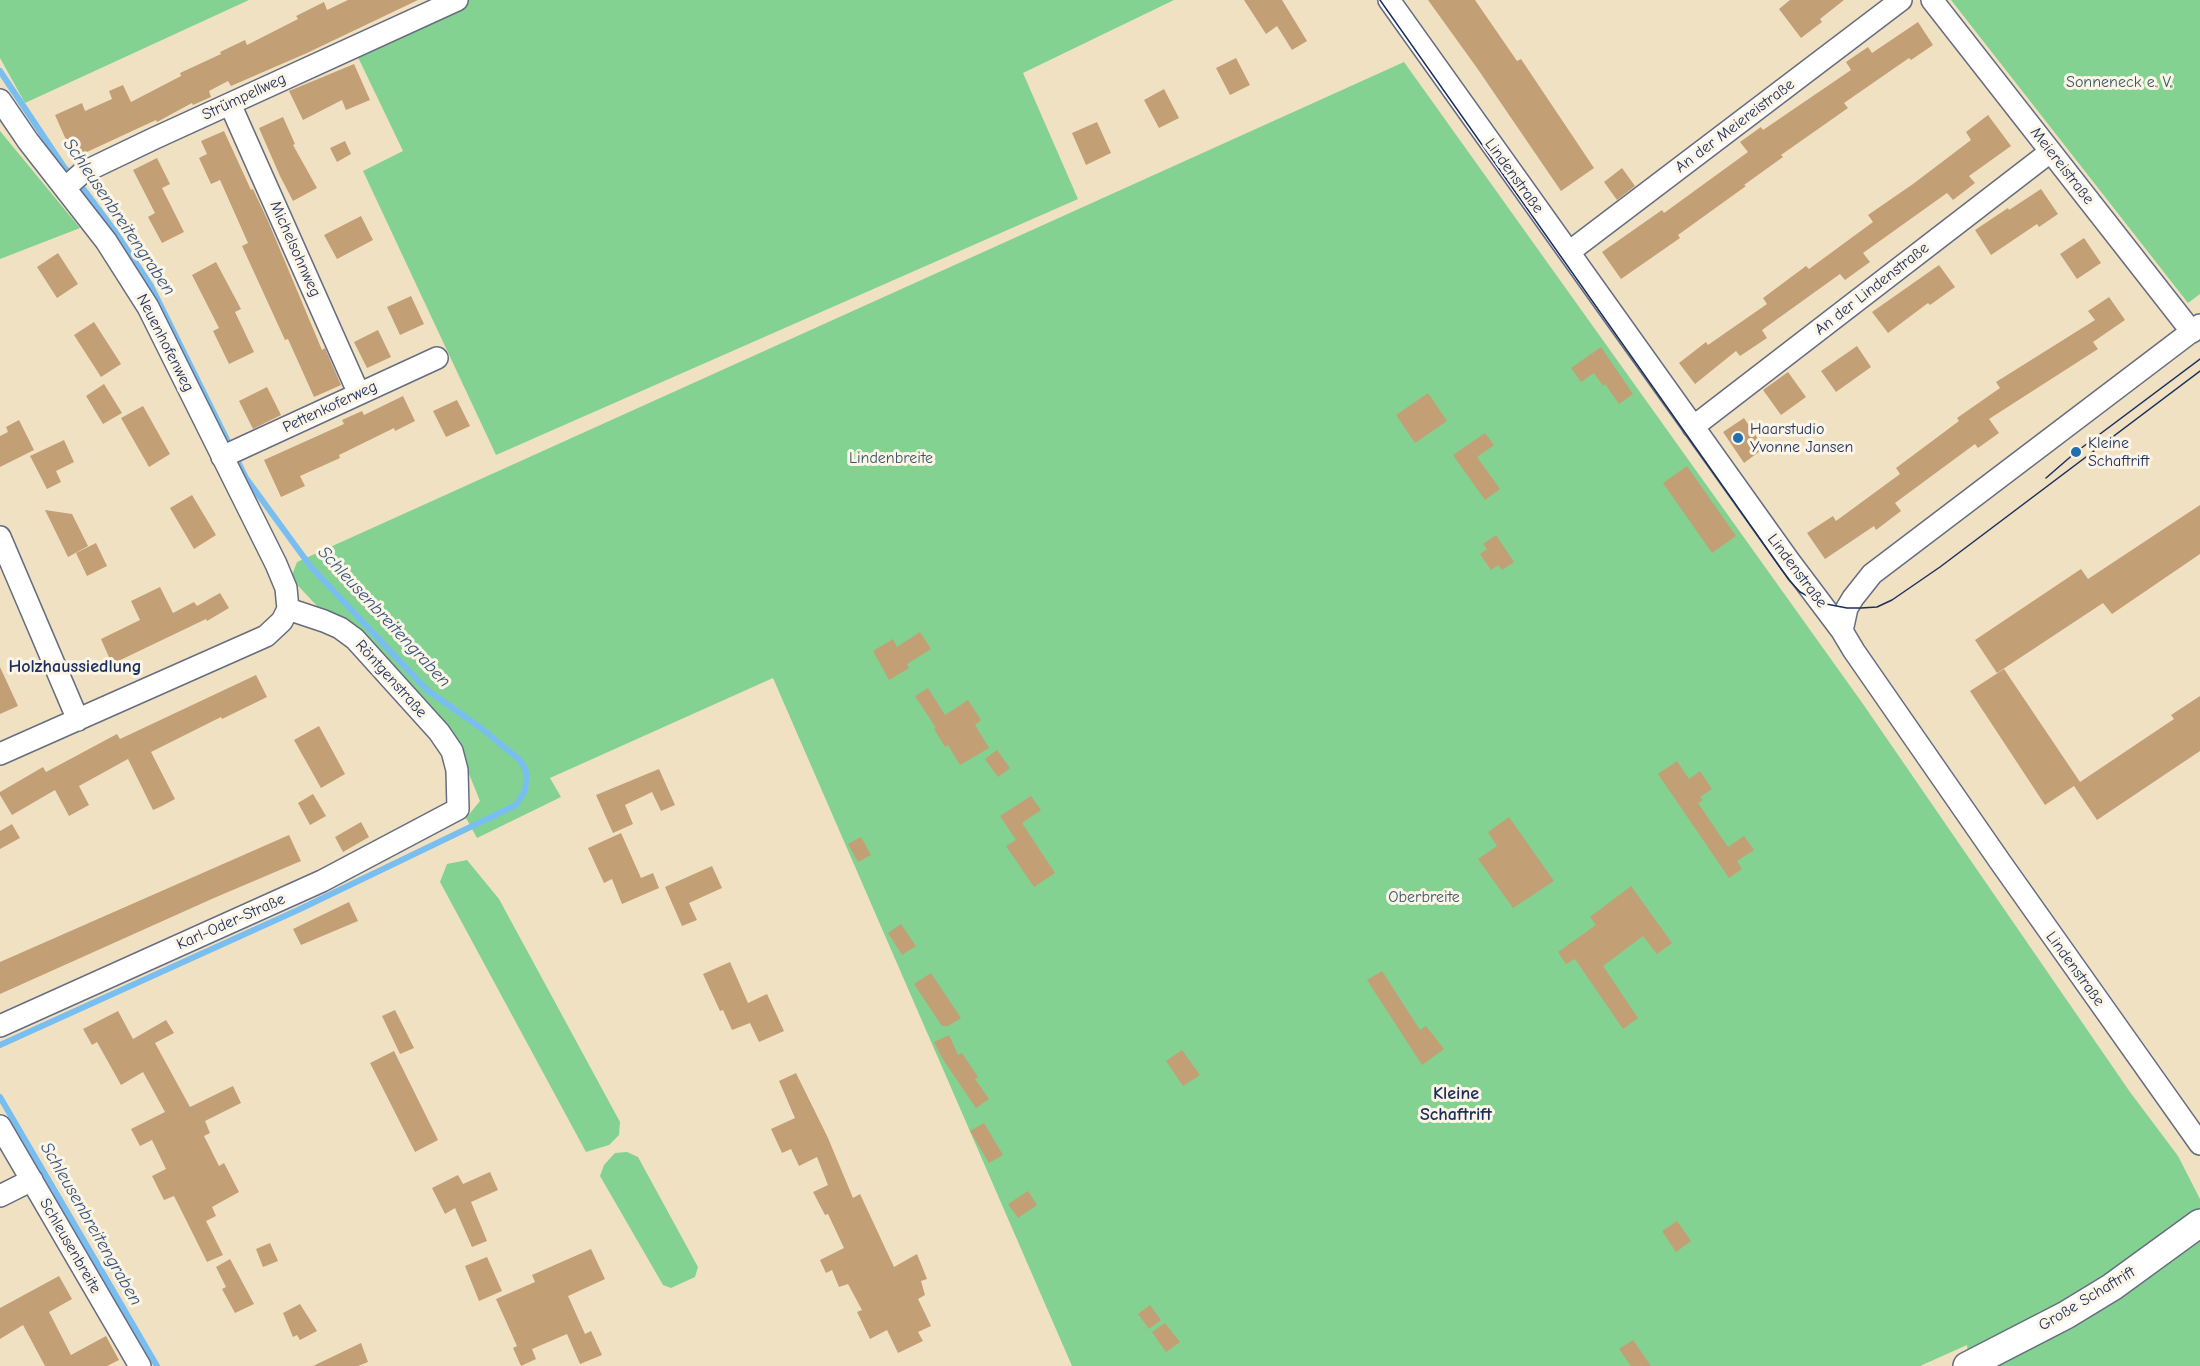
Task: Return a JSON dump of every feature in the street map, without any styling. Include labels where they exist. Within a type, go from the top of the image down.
[{"type":"street","name":"Strümpellweg","points":[[65,188],[82,172],[431,7],[457,0]]},
{"type":"street","name":"Lindenstraße","points":[[1389,0],[1693,427],[1842,631],[2008,873],[2200,1144]]},
{"type":"street","name":"An der Meiereistraße","points":[[1569,252],[1901,0]]},
{"type":"street","name":"Meiereistraße","points":[[1932,0],[2050,152],[2196,329]]},
{"type":"street","name":"Neuenhofenweg","points":[[0,100],[28,141],[106,241],[148,307],[229,454],[286,588],[288,609]]},
{"type":"street","name":"Michelsohnweg","points":[[230,104],[359,394]]},
{"type":"street","name":"An der Lindenstraße","points":[[1693,427],[2050,152]]},
{"type":"street","points":[[1842,631],[1850,603],[1872,574],[2196,329]]},
{"type":"street","name":"Pettenkoferweg","points":[[229,454],[437,358]]},
{"type":"street","points":[[0,537],[78,720]]},
{"type":"street","points":[[0,754],[266,636],[282,621],[288,609]]},
{"type":"street","name":"Röntgenstraße","points":[[288,609],[340,628],[355,639],[439,732],[452,751],[457,770],[458,809]]},
{"type":"street","name":"Karl-Oder-Straße","points":[[0,1026],[322,881],[458,809]]},
{"type":"street","name":"Schleusenbreite","points":[[0,1126],[140,1366]]},
{"type":"street","points":[[0,1196],[32,1180]]},
{"type":"street","name":"Große Schaftrift","points":[[1967,1366],[2066,1315],[2112,1287],[2200,1222]]},
{"type":"green space","points":[[0,0],[249,0],[25,103],[0,58]]},
{"type":"green space","points":[[430,0],[1174,0],[1023,73],[1078,199],[496,455],[363,171],[403,151],[355,51],[438,19]]},
{"type":"green space","name":"Sonneneck e. V.","points":[[1951,0],[2200,0],[2200,294],[2188,303]]},
{"type":"green space","name":"Oberbreite","points":[[1404,62],[1863,704],[2130,1092],[2178,1156],[2200,1199],[2200,1366],[1969,1366],[1967,1345],[1920,1366],[1072,1366],[773,678],[550,778],[561,797],[477,838],[466,818],[480,801],[452,732],[359,635],[317,606],[291,578],[297,562]]},
{"type":"green space","points":[[0,131],[80,228],[0,259]]},
{"type":"green space","points":[[467,860],[499,899],[620,1122],[619,1135],[609,1145],[586,1152],[440,882],[447,864]]},
{"type":"green space","points":[[627,1152],[638,1157],[698,1267],[695,1277],[671,1288],[663,1285],[600,1176],[604,1165],[615,1153]]},
{"type":"building","points":[[348,0],[418,0],[231,86],[228,81],[209,91],[211,97],[193,105],[192,103],[157,122],[156,120],[74,158],[55,115],[82,103],[85,111],[112,99],[109,91],[123,85],[131,102],[181,76],[180,73],[221,54],[220,52],[245,40],[247,45],[298,19],[296,16],[324,2],[327,10]]},
{"type":"building","points":[[1244,0],[1282,0],[1307,41],[1292,50],[1277,26],[1266,34]]},
{"type":"building","points":[[1428,0],[1475,0],[1517,61],[1521,59],[1594,168],[1561,191]]},
{"type":"building","points":[[1790,0],[1844,0],[1820,19],[1822,22],[1801,38],[1779,9]]},
{"type":"building","points":[[1918,22],[1933,45],[1911,60],[1909,58],[1844,103],[1848,108],[1781,155],[1783,157],[1744,185],[1746,186],[1678,235],[1680,238],[1621,279],[1602,252],[1662,210],[1664,213],[1748,152],[1740,142],[1761,127],[1763,130],[1851,70],[1846,62],[1868,47],[1872,53]]},
{"type":"building","points":[[1236,58],[1250,85],[1230,95],[1216,68]]},
{"type":"building","points":[[354,64],[370,100],[346,110],[342,100],[303,120],[289,91]]},
{"type":"building","points":[[1164,89],[1179,118],[1159,128],[1144,100]]},
{"type":"building","points":[[1988,115],[2011,146],[1969,176],[1975,183],[1953,200],[1947,193],[1863,253],[1870,262],[1845,280],[1840,274],[1762,330],[1767,338],[1740,356],[1736,351],[1695,384],[1679,363],[1706,342],[1708,345],[1767,304],[1763,298],[1806,266],[1809,269],[1873,222],[1868,215],[1971,140],[1966,132]]},
{"type":"building","points":[[283,117],[295,144],[293,145],[317,188],[293,201],[259,128]]},
{"type":"building","points":[[1097,122],[1111,153],[1086,165],[1072,133]]},
{"type":"building","points":[[224,131],[268,221],[322,350],[325,348],[341,385],[314,397],[242,246],[248,243],[220,180],[211,184],[199,158],[207,154],[201,141]]},
{"type":"building","points":[[345,141],[351,154],[337,162],[330,148]]},
{"type":"building","points":[[157,158],[170,184],[162,188],[184,232],[162,243],[148,217],[155,213],[133,170]]},
{"type":"building","points":[[1622,168],[1635,186],[1617,200],[1604,182]]},
{"type":"building","points":[[2041,189],[2058,214],[2039,227],[2037,224],[1991,255],[1975,230]]},
{"type":"building","points":[[361,216],[373,240],[337,259],[324,235]]},
{"type":"building","points":[[2084,238],[2101,263],[2077,279],[2060,254]]},
{"type":"building","points":[[58,253],[78,284],[57,298],[37,267]]},
{"type":"building","points":[[216,262],[241,309],[235,312],[254,352],[229,364],[213,331],[219,328],[192,275]]},
{"type":"building","points":[[1939,265],[1955,287],[1930,305],[1928,303],[1888,333],[1872,312]]},
{"type":"building","points":[[411,296],[424,324],[400,335],[387,307]]},
{"type":"building","points":[[2109,297],[2125,320],[2093,342],[2098,349],[1989,419],[1999,433],[1978,448],[1975,444],[1895,503],[1901,511],[1876,530],[1874,526],[1825,559],[1807,533],[1833,516],[1836,521],[1900,474],[1896,468],[1959,421],[1957,418],[2000,388],[1996,382],[2095,320],[2088,311]]},
{"type":"building","points":[[94,322],[121,364],[101,377],[74,335]]},
{"type":"building","points":[[378,330],[391,357],[367,368],[354,342]]},
{"type":"building","points":[[1857,346],[1871,367],[1836,392],[1821,371]]},
{"type":"building","points":[[1601,347],[1633,394],[1619,404],[1594,373],[1581,382],[1571,368]]},
{"type":"building","points":[[1788,372],[1806,397],[1781,415],[1763,390]]},
{"type":"building","points":[[104,384],[122,413],[103,424],[86,396]]},
{"type":"building","points":[[267,387],[281,415],[253,429],[239,401]]},
{"type":"building","points":[[1428,393],[1447,421],[1415,443],[1396,415]]},
{"type":"building","points":[[403,396],[415,421],[395,431],[394,428],[339,455],[340,458],[300,476],[305,486],[281,497],[264,460],[344,424],[342,420],[362,411],[364,415]]},
{"type":"building","points":[[457,400],[470,426],[446,437],[433,411]]},
{"type":"building","points":[[143,406],[170,454],[149,467],[121,418]]},
{"type":"building","points":[[1744,418],[1764,448],[1744,463],[1723,432]]},
{"type":"building","points":[[19,420],[34,450],[0,467],[0,436],[8,432],[6,427]]},
{"type":"building","points":[[1485,433],[1494,445],[1477,457],[1500,489],[1485,500],[1453,455]]},
{"type":"building","points":[[64,440],[74,462],[56,471],[61,482],[47,489],[30,456]]},
{"type":"building","points":[[1687,466],[1736,536],[1712,553],[1663,483]]},
{"type":"building","points":[[192,495],[216,535],[194,549],[170,508]]},
{"type":"building","points":[[2200,505],[2200,554],[2112,614],[2103,603],[1997,673],[1975,640],[2081,569],[2088,579]]},
{"type":"building","points":[[45,510],[72,514],[88,546],[68,557]]},
{"type":"building","points":[[1496,535],[1514,562],[1502,570],[1498,565],[1491,570],[1480,554],[1487,549],[1483,544]]},
{"type":"building","points":[[96,543],[107,566],[87,576],[76,553]]},
{"type":"building","points":[[160,587],[173,613],[194,602],[197,606],[220,593],[229,608],[207,621],[206,619],[112,664],[101,639],[140,620],[131,601]]},
{"type":"building","points":[[920,632],[931,649],[907,664],[909,668],[889,680],[873,651],[893,639],[897,647]]},
{"type":"building","points":[[0,667],[18,706],[0,714]]},
{"type":"building","points":[[2004,669],[2080,782],[2045,805],[1970,691]]},
{"type":"building","points":[[256,675],[267,697],[151,752],[175,799],[162,806],[153,810],[128,759],[79,786],[89,805],[69,816],[55,790],[12,815],[0,795],[0,792],[43,767],[46,772],[117,734],[120,739]]},
{"type":"building","points":[[928,688],[945,715],[968,700],[981,720],[975,725],[989,748],[960,765],[948,745],[945,747],[934,729],[936,728],[915,696]]},
{"type":"building","points":[[2200,696],[2200,751],[2097,820],[2074,786],[2174,719],[2171,715]]},
{"type":"building","points":[[319,726],[345,774],[321,788],[294,740]]},
{"type":"building","points":[[997,750],[1010,768],[998,777],[985,759]]},
{"type":"building","points":[[1677,761],[1689,779],[1700,771],[1712,789],[1700,797],[1703,800],[1698,803],[1728,847],[1744,836],[1754,850],[1737,861],[1742,869],[1729,878],[1658,774]]},
{"type":"building","points":[[659,769],[675,805],[661,811],[652,792],[625,805],[633,824],[613,833],[596,795]]},
{"type":"building","points":[[313,794],[326,816],[310,825],[298,803]]},
{"type":"building","points":[[1031,796],[1041,810],[1022,823],[1055,873],[1034,887],[1006,846],[1016,840],[1000,816]]},
{"type":"building","points":[[1509,817],[1554,881],[1513,908],[1478,859],[1497,846],[1488,832]]},
{"type":"building","points":[[361,822],[369,837],[343,852],[335,837]]},
{"type":"building","points":[[12,824],[20,838],[0,849],[0,831]]},
{"type":"building","points":[[621,833],[641,878],[653,873],[659,888],[622,904],[612,879],[604,883],[588,848]]},
{"type":"building","points":[[289,835],[301,861],[0,994],[0,962]]},
{"type":"building","points":[[861,837],[871,855],[858,862],[848,844]]},
{"type":"building","points":[[712,866],[722,888],[689,903],[697,920],[682,926],[665,887]]},
{"type":"building","points":[[1631,886],[1672,943],[1657,954],[1643,936],[1603,966],[1638,1018],[1623,1029],[1575,959],[1566,964],[1558,952],[1596,925],[1590,917]]},
{"type":"building","points":[[349,902],[358,921],[301,945],[293,929]]},
{"type":"building","points":[[901,924],[916,946],[902,955],[888,933]]},
{"type":"building","points":[[730,962],[748,1003],[767,994],[784,1031],[759,1042],[750,1023],[732,1030],[723,1010],[720,1011],[703,974]]},
{"type":"building","points":[[1382,971],[1420,1030],[1426,1026],[1444,1049],[1422,1065],[1367,980]]},
{"type":"building","points":[[931,973],[961,1018],[948,1026],[942,1026],[914,984]]},
{"type":"building","points":[[395,1010],[414,1048],[400,1054],[382,1016]]},
{"type":"building","points":[[118,1011],[133,1039],[166,1020],[174,1033],[155,1043],[190,1107],[233,1086],[241,1103],[205,1121],[210,1133],[204,1136],[219,1166],[224,1163],[239,1192],[212,1207],[216,1216],[206,1221],[223,1255],[207,1262],[174,1196],[164,1200],[152,1176],[166,1169],[152,1140],[140,1146],[131,1129],[165,1112],[143,1072],[121,1085],[97,1042],[92,1045],[83,1029]]},
{"type":"building","points":[[949,1035],[958,1055],[962,1053],[978,1077],[975,1079],[989,1099],[976,1108],[942,1058],[934,1042]]},
{"type":"building","points":[[1182,1050],[1200,1075],[1183,1086],[1166,1061]]},
{"type":"building","points":[[394,1051],[438,1140],[415,1152],[370,1063]]},
{"type":"building","points":[[796,1073],[828,1138],[853,1198],[860,1194],[894,1267],[917,1254],[927,1279],[921,1281],[925,1295],[918,1299],[931,1326],[918,1332],[923,1341],[898,1353],[887,1330],[870,1339],[857,1312],[862,1310],[848,1284],[839,1287],[832,1270],[826,1273],[820,1260],[844,1248],[828,1214],[825,1215],[813,1192],[828,1185],[817,1157],[799,1166],[791,1149],[782,1153],[771,1129],[795,1118],[779,1081]]},
{"type":"building","points":[[984,1123],[1003,1155],[989,1163],[970,1131]]},
{"type":"building","points":[[490,1172],[498,1190],[471,1202],[487,1241],[472,1247],[455,1208],[445,1214],[432,1188],[458,1175],[463,1184]]},
{"type":"building","points":[[1028,1191],[1037,1205],[1018,1218],[1008,1204]]},
{"type":"building","points":[[1677,1221],[1691,1241],[1676,1252],[1662,1231]]},
{"type":"building","points":[[270,1243],[278,1261],[263,1267],[256,1249]]},
{"type":"building","points":[[591,1249],[605,1279],[568,1296],[585,1334],[591,1331],[602,1355],[580,1364],[567,1334],[532,1349],[536,1359],[521,1366],[513,1348],[517,1346],[496,1299],[535,1282],[532,1275]]},
{"type":"building","points":[[487,1257],[502,1291],[479,1301],[465,1266]]},
{"type":"building","points":[[230,1259],[254,1304],[235,1313],[222,1289],[226,1287],[216,1267]]},
{"type":"building","points":[[59,1276],[72,1299],[49,1312],[71,1355],[106,1336],[119,1360],[107,1366],[45,1366],[23,1325],[0,1339],[0,1308]]},
{"type":"building","points":[[300,1304],[317,1331],[300,1340],[297,1335],[293,1337],[283,1313]]},
{"type":"building","points":[[1150,1305],[1161,1320],[1149,1329],[1138,1314]]},
{"type":"building","points":[[1165,1323],[1180,1342],[1166,1352],[1152,1332]]},
{"type":"building","points":[[1633,1340],[1651,1366],[1631,1366],[1619,1349]]},
{"type":"building","points":[[361,1343],[368,1362],[358,1366],[313,1366]]},
{"type":"waterway","name":"Schleusenbreitengraben","points":[[0,71],[64,167],[114,230],[151,286],[246,478],[311,567],[427,690],[481,728],[520,760],[527,773],[525,791],[516,805],[298,910],[0,1045]]},
{"type":"waterway","name":"Schleusenbreitengraben","points":[[0,1097],[157,1366]]},
{"type":"tram line","points":[[1380,0],[1789,580],[1800,592],[1821,603],[1861,608],[1877,607],[1892,600],[1940,567],[2200,371]]},
{"type":"tram line","points":[[2046,478],[2076,452],[2200,359]]},
{"type":"place","name":"Haarstudio Yvonne Jansen","points":[[1738,438]]},
{"type":"place","name":"Kleine Schaftrift","points":[[2076,452]]},
{"type":"district","name":"Holzhaussiedlung","points":[[75,667]]},
{"type":"district","name":"Kleine Schaftrift","points":[[1456,1104]]},
{"type":"park label","name":"Lindenbreite","points":[[891,458]]}]
